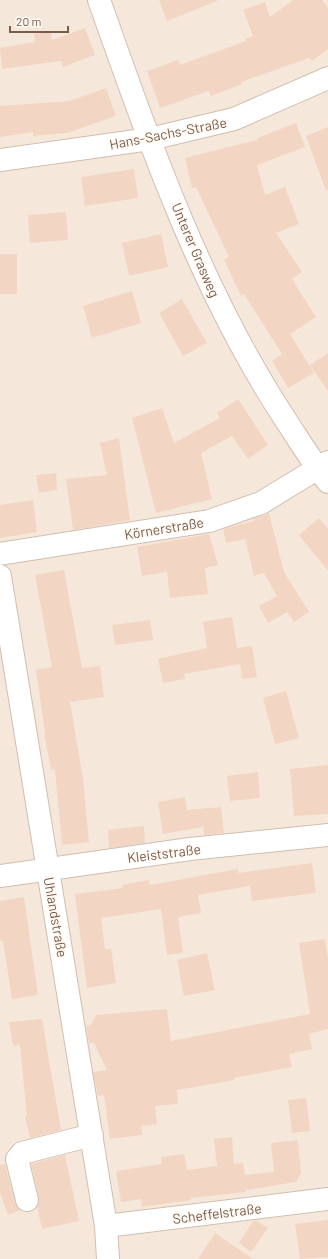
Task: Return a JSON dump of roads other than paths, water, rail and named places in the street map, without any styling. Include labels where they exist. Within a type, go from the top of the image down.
[{"type":"street","name":"Unterer Grasweg","points":[[99,0],[150,139],[206,278],[258,378],[325,471]]},
{"type":"street","name":"Hans-Sachs-Straße","points":[[0,160],[150,139],[234,119],[328,78]]},
{"type":"street","name":"Körnerstraße","points":[[0,554],[209,521],[261,503],[325,471]]},
{"type":"street","name":"Uhlandstraße","points":[[0,576],[6,641],[47,868],[92,1134],[106,1226],[108,1259]]},
{"type":"street","name":"Kleiststraße","points":[[0,876],[47,868],[190,849],[328,835]]},
{"type":"street","points":[[27,1200],[17,1159],[22,1153],[92,1134]]},
{"type":"street","name":"Scheffelstraße","points":[[106,1226],[328,1199]]}]
